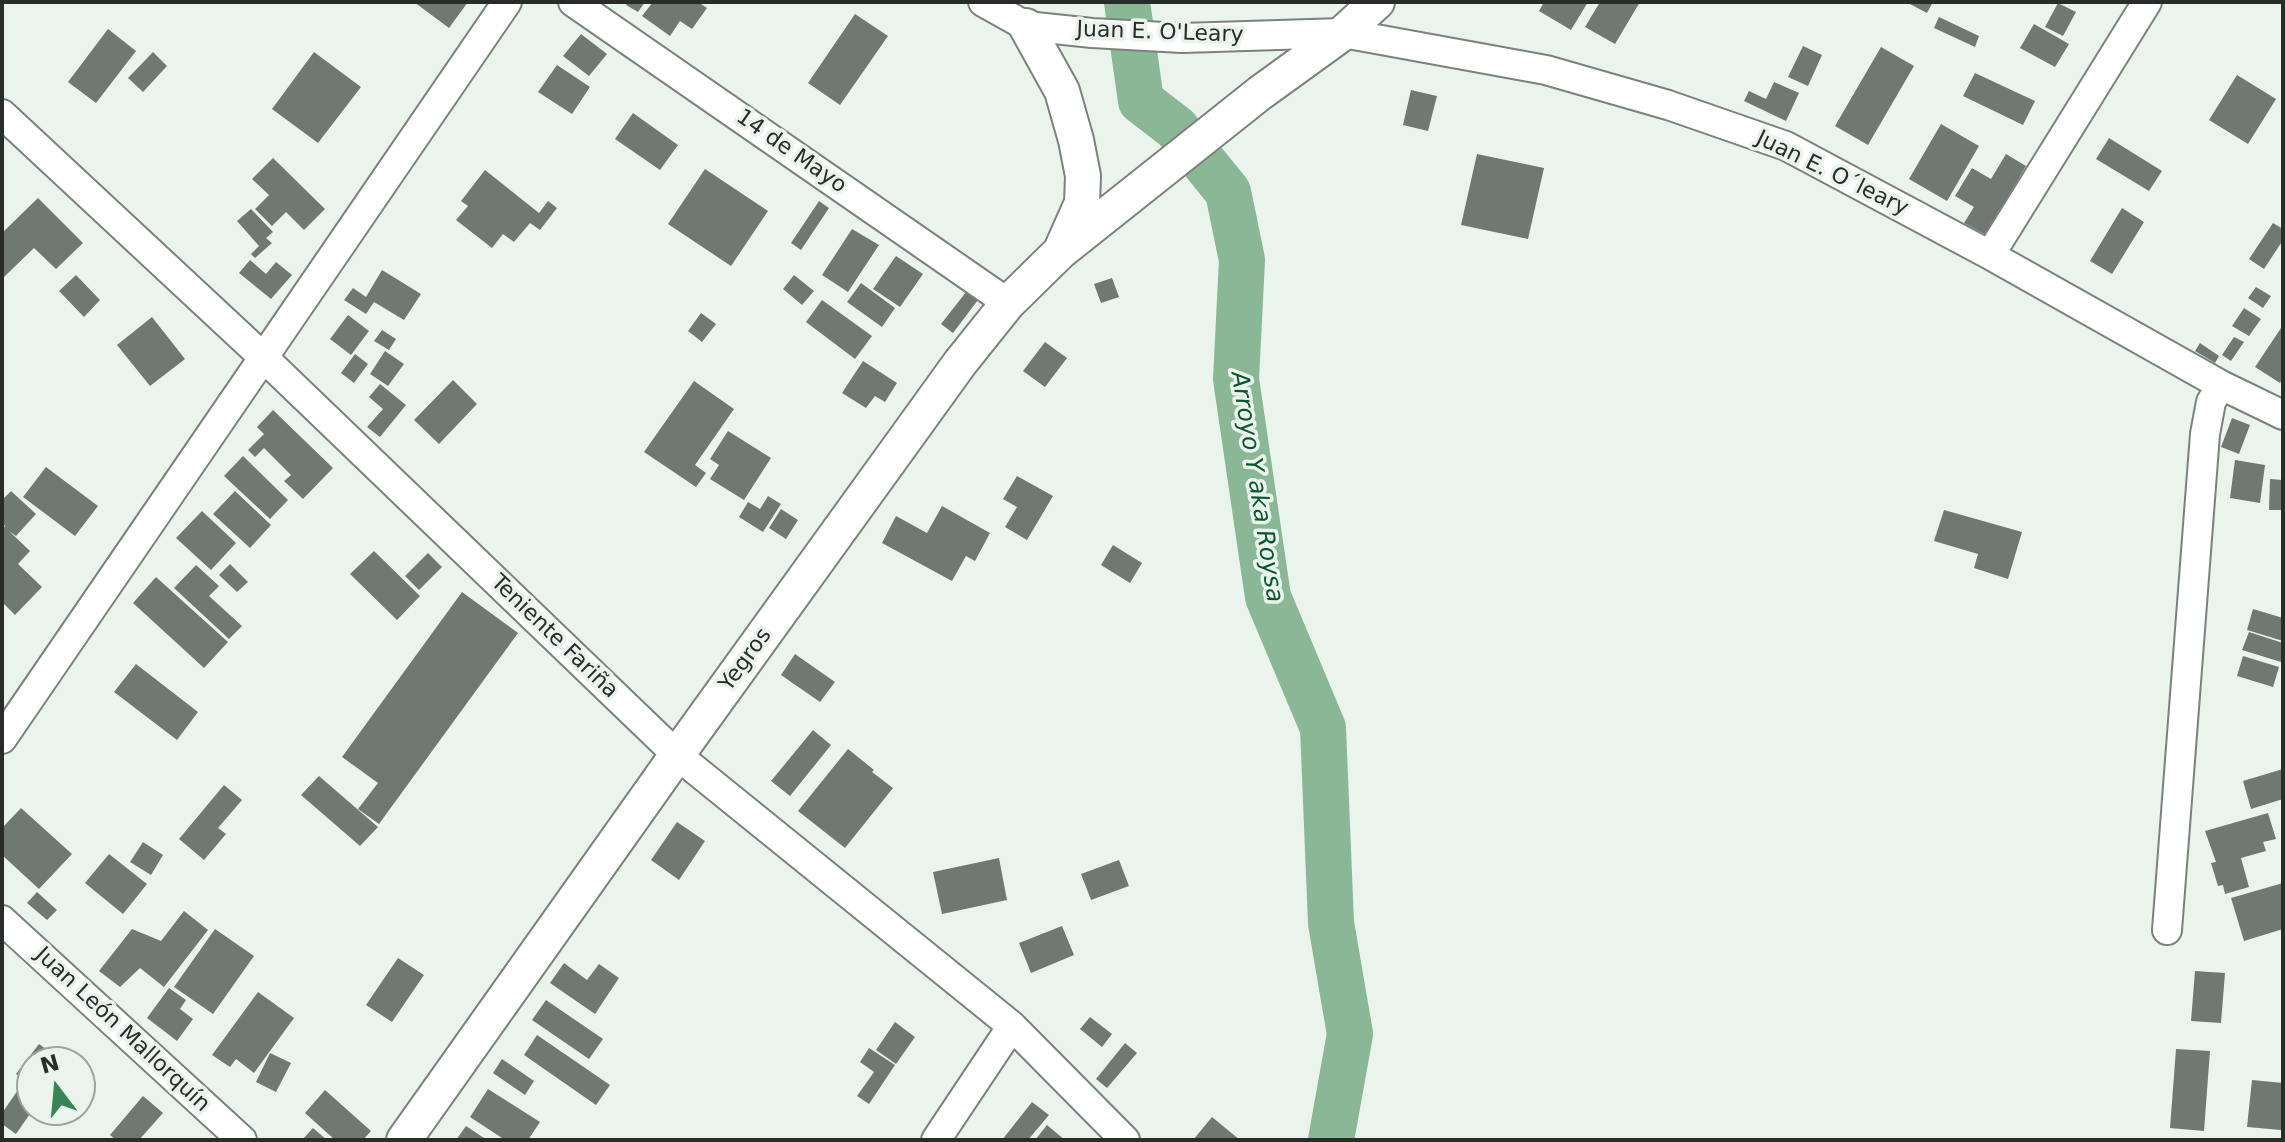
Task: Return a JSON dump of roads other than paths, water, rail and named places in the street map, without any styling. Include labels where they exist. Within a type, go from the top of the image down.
[{"type":"main road","name":"Yegros","points":[[404,1140],[677,755],[960,363],[1008,303],[1060,252],[1260,93],[1343,33],[1377,2]]},
{"type":"main road","points":[[1026,26],[1062,91],[1083,176],[1082,203],[1060,252]]},
{"type":"street","points":[[2,739],[507,2]]},
{"type":"street","name":"14 de Mayo","points":[[573,2],[1008,303]]},
{"type":"street","name":"Juan E. O'Leary","points":[[983,2],[1026,26],[1092,33],[1182,38],[1343,33]]},
{"type":"street","points":[[1990,255],[2147,2]]},
{"type":"street","name":"Juan E. O´leary","points":[[1343,33],[1546,70],[1683,110],[1786,146],[1990,255],[2221,385],[2280,406]]},
{"type":"street","name":"Teniente Fariña","points":[[2,114],[263,357],[677,755],[1012,1026],[1125,1140]]},
{"type":"street","points":[[2167,930],[2205,434],[2211,402],[2221,385]]},
{"type":"street","name":"Juan León Mallorquín","points":[[2,920],[242,1140]]},
{"type":"street","points":[[936,1140],[1012,1026]]},
{"type":"waterway","name":"Arroyo Y aka Roysa","points":[[1127,2],[1141,101],[1176,128],[1228,192],[1242,260],[1236,379],[1268,597],[1323,728],[1331,923],[1350,1034],[1331,1140]]}]
